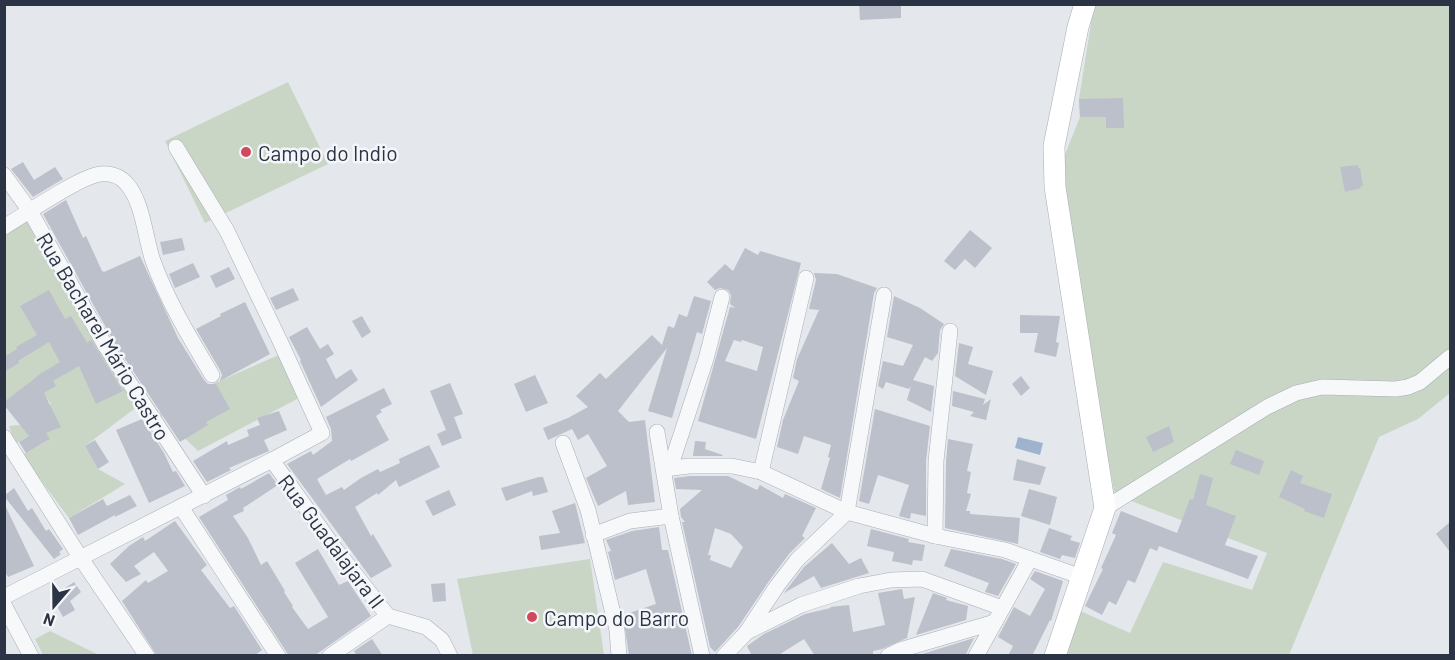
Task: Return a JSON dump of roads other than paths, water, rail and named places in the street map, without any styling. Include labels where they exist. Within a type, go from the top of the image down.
[{"type":"street","points":[[1055,656],[1105,508],[1054,180],[1054,146],[1084,4]]},
{"type":"street","points":[[4,597],[204,496],[322,433],[227,231],[176,147]]},
{"type":"street","points":[[4,227],[80,181],[99,173],[114,175],[126,183],[136,199],[153,260],[177,317],[212,375]]},
{"type":"street","name":"Rua Bacharel Mário Castro","points":[[4,176],[30,211],[106,347],[204,496]]},
{"type":"street","points":[[761,472],[806,278]]},
{"type":"street","points":[[724,656],[746,633],[796,560],[847,512],[884,295]]},
{"type":"street","points":[[668,469],[706,359],[722,297]]},
{"type":"street","points":[[935,536],[936,461],[950,331]]},
{"type":"street","points":[[1105,508],[1267,407],[1296,393],[1322,387],[1396,389],[1408,387],[1420,382],[1450,357]]},
{"type":"street","points":[[657,432],[668,469],[671,516],[702,656]]},
{"type":"street","points":[[4,437],[80,557],[147,656]]},
{"type":"street","points":[[563,443],[588,510],[617,630],[620,656]]},
{"type":"street","name":"Rua Guadalajara II","points":[[272,460],[336,550],[388,616],[426,627],[442,640],[450,656]]},
{"type":"street","points":[[668,469],[732,466],[761,472],[847,512],[935,536],[1005,550],[1082,577]]},
{"type":"street","points":[[181,507],[278,656]]},
{"type":"street","points":[[593,535],[630,521],[671,516]]},
{"type":"street","points":[[976,656],[1030,559]]},
{"type":"street","points":[[746,633],[801,605],[859,586],[891,580],[922,579],[1002,608]]},
{"type":"street","points":[[4,605],[31,656]]},
{"type":"street","points":[[330,656],[388,616]]},
{"type":"street","points":[[888,656],[900,650],[995,622]]},
{"type":"water","points":[[1018,437],[1043,443],[1040,455],[1015,448]]},
{"type":"place","name":"Campo do Indio","points":[[246,152]]},
{"type":"place","name":"Campo do Barro","points":[[532,617]]}]
